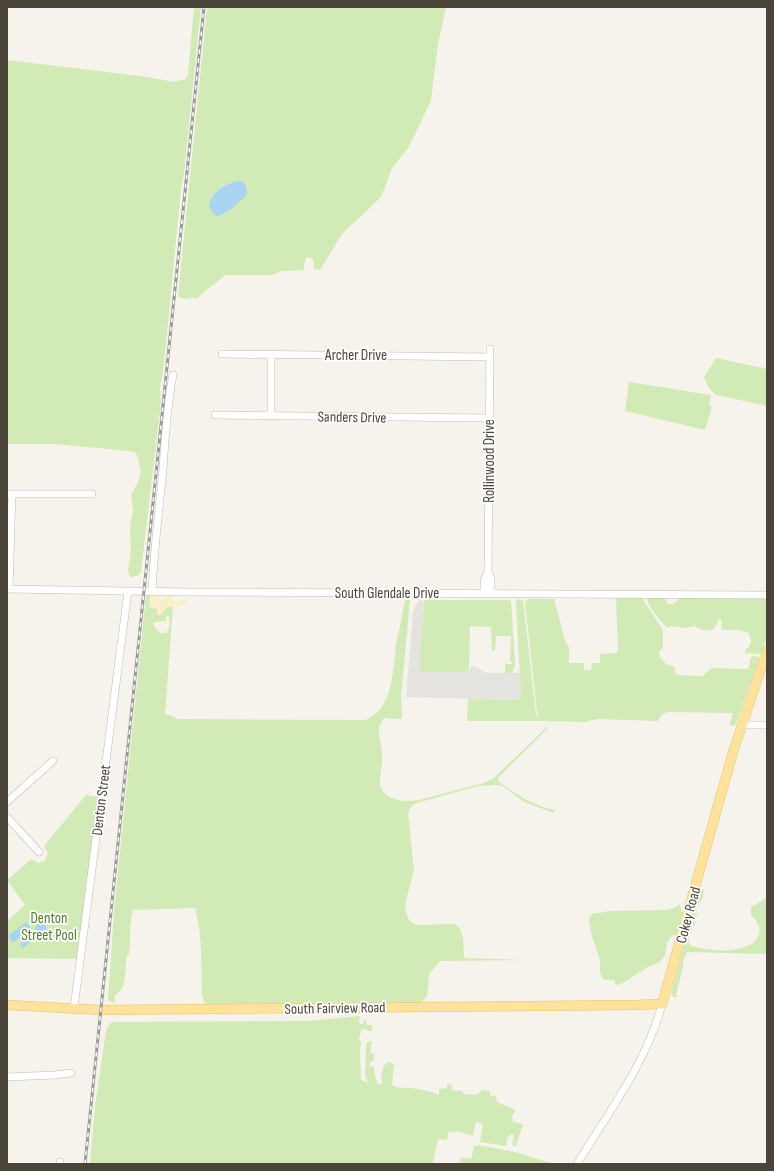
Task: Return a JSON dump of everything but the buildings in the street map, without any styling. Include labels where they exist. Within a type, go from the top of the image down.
[{"type":"main road","name":"Cokey Road","points":[[662,1004],[723,785],[767,651]]},
{"type":"main road","name":"South Fairview Road","points":[[7,1005],[101,1010],[662,1004]]},
{"type":"street","name":"Archer Drive","points":[[222,354],[490,353]]},
{"type":"street","name":"Rollinwood Drive","points":[[490,353],[488,572],[491,579],[491,594]]},
{"type":"street","points":[[271,355],[271,416]]},
{"type":"street","points":[[152,591],[153,563],[159,517],[169,398],[173,375]]},
{"type":"street","name":"Sanders Drive","points":[[215,415],[489,418]]},
{"type":"street","points":[[8,589],[10,494],[92,494]]},
{"type":"street","name":"Rollinwood Drive","points":[[484,594],[484,580],[488,572]]},
{"type":"street","name":"South Glendale Drive","points":[[8,589],[484,594],[767,595]]},
{"type":"street","name":"Denton Street","points":[[74,1008],[128,591]]},
{"type":"street","points":[[742,725],[767,725]]},
{"type":"street","points":[[7,802],[53,761]]},
{"type":"street","points":[[7,817],[39,852]]},
{"type":"street","name":"Cokey Road","points":[[577,1164],[640,1061],[656,1026],[662,1004]]},
{"type":"street","points":[[7,1077],[71,1073]]},
{"type":"green space","points":[[194,7],[201,7],[164,364],[160,389],[161,402],[141,572],[139,575],[130,577],[128,571],[131,551],[130,527],[133,510],[131,495],[138,482],[141,471],[135,452],[55,444],[7,444],[7,60],[140,76],[174,82],[186,79],[188,74]]},
{"type":"green space","points":[[207,7],[446,7],[438,44],[431,100],[419,126],[408,148],[392,168],[381,197],[342,234],[320,270],[314,269],[313,259],[307,257],[304,264],[304,270],[282,271],[272,275],[225,275],[198,298],[195,299],[194,297],[184,299],[178,296]],"holes":[[[236,181],[241,181],[247,187],[227,212],[218,216],[215,214],[213,197],[218,191],[228,184]]]},
{"type":"green space","points":[[716,358],[767,369],[767,406],[716,395],[709,388],[704,377]]},
{"type":"green space","points":[[629,382],[711,395],[709,405],[712,407],[705,430],[625,411]]},
{"type":"green space","points":[[146,595],[150,596],[149,607],[158,609],[173,606],[165,715],[171,715],[177,719],[365,720],[375,714],[382,706],[387,696],[391,685],[397,639],[405,600],[410,600],[401,697],[402,719],[384,718],[379,727],[382,758],[381,789],[389,797],[394,799],[406,801],[418,800],[484,783],[493,779],[548,726],[548,728],[498,778],[498,781],[511,791],[524,798],[538,805],[554,810],[554,813],[524,802],[501,785],[494,785],[478,786],[417,803],[411,806],[408,814],[414,870],[405,909],[409,920],[414,924],[419,925],[454,924],[458,926],[462,933],[465,958],[525,960],[440,961],[429,974],[427,996],[422,1002],[209,1004],[205,1003],[202,996],[200,941],[198,919],[195,908],[133,910],[129,955],[127,956],[126,961],[124,984],[115,995],[115,1002],[111,1002],[108,1000],[114,911]],"holes":[[[166,617],[169,617],[170,621],[168,630],[166,633],[160,633],[155,628],[153,623],[166,621]]]},
{"type":"green space","points":[[616,597],[642,598],[663,630],[663,647],[659,652],[660,657],[666,664],[675,667],[676,675],[702,676],[712,668],[747,669],[749,668],[750,659],[753,656],[758,657],[759,659],[736,724],[732,726],[730,724],[733,713],[668,712],[662,714],[658,721],[597,719],[585,722],[467,721],[468,699],[518,700],[521,698],[516,601],[519,599],[523,600],[536,715],[540,718],[537,713],[525,601],[529,599],[554,599],[565,641],[569,647],[569,663],[584,663],[584,670],[591,670],[592,663],[600,663],[600,654],[616,653],[618,650]]},
{"type":"green space","points":[[647,597],[664,597],[668,604],[673,604],[681,597],[767,599],[767,637],[762,652],[757,654],[745,653],[745,650],[749,647],[751,641],[749,633],[738,630],[723,630],[721,626],[722,621],[719,619],[714,629],[711,630],[702,630],[695,626],[686,628],[672,626],[667,628],[649,605]]},
{"type":"green space","points":[[511,600],[515,665],[512,673],[505,673],[505,664],[512,664],[510,661],[511,636],[496,636],[495,650],[492,651],[491,627],[470,626],[469,669],[463,672],[420,672],[419,663],[424,601]]},
{"type":"green space","name":"Denton Street Pool","points":[[86,795],[98,797],[78,959],[7,958],[7,921],[25,905],[7,880],[31,859],[38,863],[45,861],[48,853],[44,846]]},
{"type":"green space","points":[[701,889],[704,890],[702,900],[696,910],[697,917],[688,941],[691,946],[708,949],[729,950],[748,946],[755,941],[759,934],[758,923],[751,915],[751,907],[767,898],[767,954],[687,952],[683,961],[683,967],[676,995],[678,997],[673,997],[671,993],[699,891]]},
{"type":"green space","points":[[680,904],[682,913],[676,936],[674,935],[670,938],[667,943],[665,955],[660,962],[648,967],[621,984],[616,985],[614,980],[605,980],[602,978],[600,971],[600,960],[591,933],[589,920],[591,914],[611,911],[667,910]]},
{"type":"green space","points":[[360,1016],[360,1024],[363,1024],[364,1020],[366,1020],[367,1025],[371,1025],[373,1029],[371,1031],[361,1030],[359,1039],[361,1043],[361,1080],[368,1083],[365,1075],[366,1047],[367,1042],[372,1041],[370,1053],[374,1054],[374,1060],[369,1064],[370,1066],[374,1067],[375,1077],[378,1084],[382,1084],[381,1074],[385,1064],[389,1062],[394,1064],[392,1085],[396,1087],[422,1090],[439,1095],[439,1089],[447,1088],[447,1084],[452,1085],[452,1090],[462,1091],[464,1094],[476,1095],[483,1090],[490,1091],[490,1096],[496,1096],[497,1102],[516,1110],[512,1116],[513,1122],[523,1124],[516,1146],[512,1144],[514,1135],[512,1134],[507,1139],[507,1146],[480,1142],[483,1124],[476,1122],[473,1136],[457,1131],[449,1131],[447,1140],[438,1139],[433,1163],[435,1164],[90,1164],[95,1106],[106,1031],[110,1023],[309,1021]]},
{"type":"green space","points":[[478,1145],[515,1152],[554,1164],[460,1164],[461,1157],[471,1159],[474,1147]]},
{"type":"sand","points":[[151,594],[164,598],[167,595],[176,594],[173,596],[174,601],[187,599],[187,602],[184,605],[167,607],[160,615],[157,615],[157,609],[149,607],[150,596],[146,595]]},
{"type":"shaded area","points":[[419,600],[424,601],[419,663],[420,672],[463,672],[471,669],[471,666],[476,667],[486,673],[520,673],[521,698],[519,700],[406,697],[413,612]]},
{"type":"water","points":[[237,181],[241,181],[246,185],[247,194],[224,214],[217,216],[213,213],[209,206],[213,197],[219,189]]},
{"type":"water","points":[[26,922],[33,931],[40,923],[45,924],[47,928],[44,934],[39,935],[23,948],[20,944],[23,942],[19,938],[13,943],[8,936]]},
{"type":"railway","points":[[85,1164],[204,7]]}]
